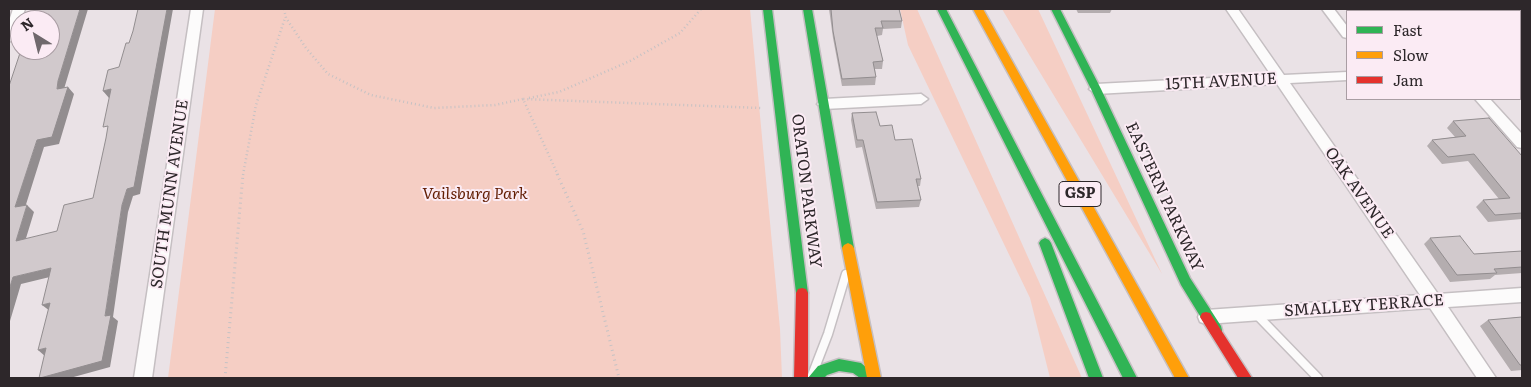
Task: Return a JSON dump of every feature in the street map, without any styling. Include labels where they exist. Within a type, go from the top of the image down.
[{"type":"main road","name":"ORATON PARKWAY","points":[[767,9],[802,291],[801,378]]},
{"type":"main road","points":[[806,9],[850,259],[874,378]]},
{"type":"main road","name":"GSP","points":[[941,9],[1130,378]]},
{"type":"main road","name":"GSP","points":[[978,9],[1182,378]]},
{"type":"main road","name":"EASTERN PARKWAY","points":[[1057,13],[1096,89],[1185,281],[1206,317],[1259,378]]},
{"type":"main road","points":[[996,117],[1096,378]]},
{"type":"main road","points":[[1206,317],[1245,378]]},
{"type":"main road","points":[[815,378],[823,370],[839,365],[856,368],[870,378]]},
{"type":"street","points":[[9,38],[19,9]]},
{"type":"street","name":"SOUTH MUNN AVENUE","points":[[142,378],[197,9]]},
{"type":"street","name":"OAK AVENUE","points":[[1232,9],[1487,378]]},
{"type":"street","points":[[1328,9],[1346,33]]},
{"type":"street","name":"15TH AVENUE","points":[[1096,89],[1346,76]]},
{"type":"street","points":[[824,104],[921,99]]},
{"type":"street","points":[[1483,100],[1522,143]]},
{"type":"street","name":"SMALLEY TERRACE","points":[[1206,317],[1522,295]]},
{"type":"lane","points":[[811,378],[828,334],[850,259]]},
{"type":"lane","points":[[1256,314],[1318,378]]},
{"type":"path","points":[[284,9],[286,18],[306,48],[328,74],[371,95],[434,108],[495,105],[559,92],[630,61],[680,32],[701,9]]},
{"type":"path","points":[[225,378],[242,181],[256,105],[286,18]]},
{"type":"path","points":[[523,99],[779,108]]},
{"type":"path","points":[[523,99],[583,231],[595,287],[619,378]]},
{"type":"green space","name":"Vailsburg Park","points":[[215,9],[750,9],[780,329],[782,378],[168,378]]},
{"type":"green space","points":[[900,9],[917,9],[1082,378],[1050,378],[1030,298],[908,45]]},
{"type":"green space","points":[[1002,9],[1038,9],[1162,274],[1030,56]]},
{"type":"building","points":[[80,9],[58,81],[57,89],[68,87],[52,137],[37,140],[15,207],[27,205],[16,241],[57,231],[64,205],[93,198],[108,126],[103,127],[111,89],[103,91],[108,70],[119,67],[126,43],[129,43],[133,31],[138,9],[167,9],[134,187],[127,189],[122,205],[105,316],[111,315],[102,361],[40,378],[46,348],[38,350],[50,303],[42,305],[51,268],[13,277],[9,290],[9,86],[18,60],[60,60],[60,10],[35,10]]},
{"type":"building","points":[[831,9],[899,9],[902,21],[881,21],[883,28],[875,28],[883,61],[873,62],[876,77],[842,79]]},
{"type":"building","points":[[876,112],[880,126],[892,125],[895,140],[912,139],[921,179],[916,179],[921,200],[877,202],[863,140],[857,140],[852,113]]},
{"type":"building","points":[[1489,118],[1522,156],[1522,213],[1495,215],[1483,200],[1510,198],[1474,154],[1448,157],[1432,140],[1466,136],[1453,121]]},
{"type":"building","points":[[1460,236],[1474,254],[1522,251],[1522,267],[1494,269],[1497,273],[1457,275],[1430,238]]},
{"type":"building","points":[[1522,317],[1522,365],[1520,365],[1488,320]]},
{"type":"traffic: fast","points":[[767,9],[802,293]]},
{"type":"traffic: fast","points":[[807,9],[848,248]]},
{"type":"traffic: fast","points":[[941,9],[1130,378]]},
{"type":"traffic: fast","points":[[1055,9],[1096,89],[1185,281],[1216,330]]},
{"type":"traffic: fast","points":[[1045,243],[1096,378]]},
{"type":"traffic: fast","points":[[815,378],[823,370],[839,365],[856,367],[869,378]]},
{"type":"traffic: slow","points":[[978,9],[1182,378]]},
{"type":"traffic: slow","points":[[848,248],[874,378]]},
{"type":"traffic: jam","points":[[801,378],[802,293]]},
{"type":"traffic: jam","points":[[1206,317],[1245,378]]}]
